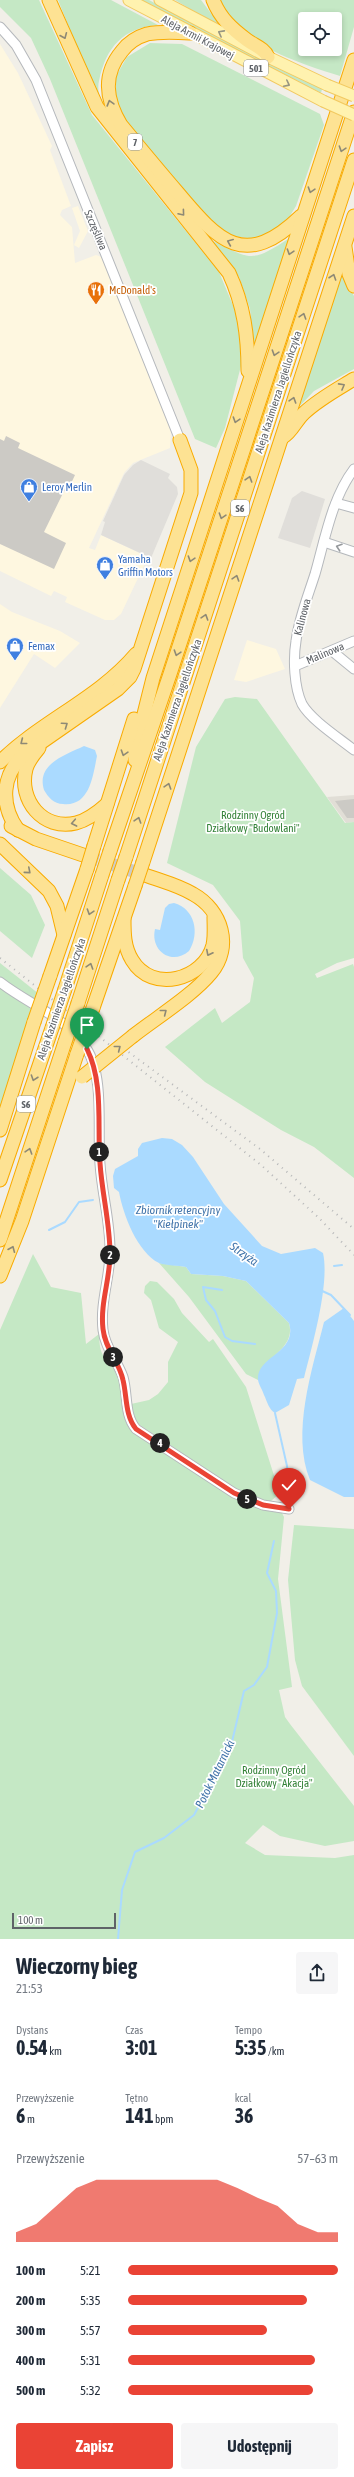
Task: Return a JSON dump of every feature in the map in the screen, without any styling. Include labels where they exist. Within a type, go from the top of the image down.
[{"type":"highway","points":[[49,0],[97,108],[229,273],[238,293],[244,317],[248,342],[248,383]]},
{"type":"highway","points":[[213,0],[220,15],[232,28],[265,51],[268,57]]},
{"type":"highway","name":"7","points":[[190,33],[165,32],[146,35],[126,46],[111,67],[107,87],[113,112],[121,125],[207,227],[226,240],[246,246],[268,242],[280,235],[302,215],[354,60]]},
{"type":"highway","name":"Aleja Kazimierza Jagiellończyka","points":[[0,1180],[133,782],[173,668],[354,114]]},
{"type":"highway","name":"Aleja Kazimierza Jagiellończyka","points":[[0,1240],[354,160]]},
{"type":"highway","points":[[133,782],[137,742],[153,678],[302,215]]},
{"type":"highway","points":[[0,1276],[20,1228],[77,1054],[135,886],[144,869],[281,437],[354,216]]},
{"type":"highway","points":[[345,244],[347,264],[354,286]]},
{"type":"highway","points":[[281,437],[287,434],[302,414],[321,398],[354,380]]},
{"type":"highway","points":[[18,830],[5,809],[3,797],[6,781],[19,759],[126,682],[134,668],[191,493],[191,470],[180,440]]},
{"type":"highway","points":[[0,771],[4,758],[112,680],[141,648]]},
{"type":"highway","points":[[0,1130],[86,863],[94,846],[144,688],[153,678]]},
{"type":"highway","points":[[42,742],[26,768],[24,779],[27,798],[37,813],[52,822],[71,824],[89,818],[107,804]]},
{"type":"highway","points":[[0,814],[18,830],[86,863]]},
{"type":"highway","points":[[0,844],[49,891],[57,906],[64,935]]},
{"type":"highway","points":[[65,1093],[82,1077],[205,980],[216,967],[222,955],[224,940],[221,927],[204,901],[144,869]]},
{"type":"highway","points":[[124,919],[125,942],[135,965],[150,976],[172,980],[193,972],[207,959],[214,939],[214,915]]},
{"type":"main road","name":"Aleja Armii Krajowej","points":[[129,0],[323,102],[354,114]]},
{"type":"main road","name":"Aleja Armii Krajowej","points":[[160,0],[268,57],[354,96]]},
{"type":"street","name":"Szczęśliwa","points":[[0,27],[16,45],[36,80],[180,440]]},
{"type":"street","name":"Kalinowa","points":[[354,469],[341,490],[336,503],[295,642],[297,689],[302,704],[310,714],[354,750]]},
{"type":"street","points":[[336,503],[354,508]]},
{"type":"street","points":[[324,542],[354,552]]},
{"type":"street","name":"Malinowa","points":[[295,666],[354,641]]},
{"type":"street","points":[[332,651],[354,669]]},
{"type":"street","points":[[0,982],[35,1003],[79,1038],[87,1049],[94,1070],[100,1165],[110,1238],[110,1256],[102,1306],[103,1329],[108,1350],[123,1377],[131,1423],[136,1429],[234,1493],[263,1505],[289,1509]]},
{"type":"shaded area","points":[[0,44],[18,73],[52,146],[50,150],[71,206],[62,210],[60,215],[72,227],[75,263],[96,255],[104,258],[171,430],[170,448],[133,463],[124,473],[89,548],[95,550],[101,535],[148,557],[121,614],[114,620],[105,620],[65,602],[67,597],[54,591],[51,596],[0,571]]},
{"type":"shaded area","points":[[78,206],[88,231],[79,248],[74,245],[80,231],[72,208]]},
{"type":"shaded area","points":[[141,460],[170,474],[168,478],[177,487],[178,494],[151,558],[101,535],[105,522],[103,521],[124,475],[133,465]]},
{"type":"shaded area","points":[[302,491],[325,499],[310,548],[278,538],[292,498]]},
{"type":"shaded area","name":"Femax","points":[[0,604],[12,612],[60,631],[80,643],[55,668],[34,654],[0,708]]},
{"type":"shaded area","points":[[247,640],[276,649],[285,669],[246,682],[234,680]]},
{"type":"shaded area","points":[[354,795],[354,822],[346,823],[327,797]]},
{"type":"green space","points":[[0,0],[39,0],[92,115],[219,272],[235,310],[243,358],[225,428],[216,448],[195,439],[50,79],[31,38],[0,7]]},
{"type":"green space","points":[[58,0],[111,0],[158,25],[135,30],[118,41],[112,49],[106,58],[98,84],[101,106]]},
{"type":"green space","points":[[140,0],[149,0],[250,54],[322,89],[321,93]]},
{"type":"green space","points":[[175,0],[201,0],[222,28]]},
{"type":"green space","points":[[220,0],[354,0],[354,27],[340,76],[307,65],[271,50],[254,40],[239,28],[227,15]]},
{"type":"green space","points":[[150,43],[182,44],[320,114],[324,125],[296,206],[285,224],[269,234],[254,239],[233,236],[212,225],[125,120],[116,97],[116,76],[127,57]]},
{"type":"green space","points":[[291,237],[254,348],[250,309],[239,277],[209,239],[243,255],[251,256],[267,252]]},
{"type":"green space","points":[[342,265],[348,286],[354,296],[354,369],[314,391],[293,413]]},
{"type":"green space","name":"Rodzinny Ogród Działkowy \"Budowlani\"","points":[[235,697],[257,699],[345,823],[354,822],[354,958],[337,963],[315,974],[317,978],[353,964],[354,967],[354,1178],[314,1147],[281,1130],[205,1082],[165,1047],[215,1008],[222,1023],[250,1002],[254,978],[243,958],[240,921],[213,885],[167,863],[196,747],[225,699]]},
{"type":"green space","points":[[0,868],[31,895],[45,925],[32,958],[0,931]]},
{"type":"green space","points":[[0,963],[39,994],[37,1001],[0,979]]},
{"type":"green space","points":[[0,987],[35,1006],[0,1114]]},
{"type":"green space","name":"Rodzinny Ogród Działkowy \"Akacja\"","points":[[33,1254],[51,1287],[81,1293],[86,1344],[99,1334],[102,1354],[113,1366],[122,1382],[126,1416],[226,1492],[281,1511],[284,1517],[278,1579],[292,1687],[279,1690],[285,1717],[354,1806],[354,1841],[325,1846],[280,1836],[263,1825],[245,1843],[265,1855],[335,1858],[354,1855],[354,1939],[0,1939],[0,1330]]},
{"type":"green space","points":[[159,1263],[186,1267],[191,1274],[223,1276],[246,1281],[289,1323],[290,1332],[288,1339],[267,1364],[258,1380],[246,1374],[189,1297]]},
{"type":"green space","points":[[150,1281],[157,1282],[174,1299],[182,1313],[209,1342],[213,1339],[246,1387],[279,1494],[271,1501],[259,1502],[236,1489],[138,1424],[132,1414],[131,1404],[149,1400],[158,1394],[168,1382],[168,1362],[178,1342],[159,1328],[151,1300],[144,1293],[145,1286]]},
{"type":"green space","points":[[294,1525],[354,1529],[354,1756],[302,1686],[295,1660],[288,1580]]},
{"type":"water","points":[[84,746],[95,750],[97,756],[89,788],[85,795],[72,804],[57,803],[49,798],[44,790],[44,773],[48,767],[61,757]]},
{"type":"water","points":[[174,903],[187,910],[194,922],[195,929],[189,951],[176,957],[164,954],[159,950],[154,937],[155,929],[160,930],[165,908],[169,904]]},
{"type":"water","name":"Zbiornik retencyjny \"Kiełpinek\"","points":[[162,1138],[172,1139],[182,1145],[193,1157],[224,1204],[262,1246],[281,1254],[315,1248],[323,1253],[325,1266],[322,1298],[304,1378],[297,1379],[289,1405],[275,1413],[270,1408],[259,1384],[259,1372],[263,1365],[283,1348],[288,1341],[290,1333],[289,1323],[246,1281],[223,1276],[191,1274],[186,1267],[159,1263],[151,1258],[144,1250],[132,1232],[119,1192],[114,1188],[113,1176],[115,1169],[138,1156],[138,1149],[142,1143]]},
{"type":"water","points":[[344,1308],[354,1321],[354,1497],[344,1497],[310,1480],[302,1442],[305,1401],[324,1322]]},
{"type":"building","name":"Leroy Merlin","points":[[6,436],[20,443],[18,448],[75,475],[67,492],[64,491],[44,532],[66,543],[54,569],[0,544],[0,439],[4,441]]},
{"type":"building","points":[[354,799],[354,818],[347,818],[335,801]]},
{"type":"waterway","name":"Strzyża","points":[[49,1230],[65,1222],[79,1202],[93,1200]]},
{"type":"waterway","points":[[334,1266],[342,1265]]},
{"type":"waterway","points":[[222,1290],[203,1287],[206,1300],[215,1311],[225,1337],[232,1341],[255,1344]]},
{"type":"waterway","name":"Strzyża","points":[[320,1290],[331,1295],[350,1315]]},
{"type":"waterway","name":"Potok Matarnicki","points":[[275,1413],[287,1466],[288,1480]]},
{"type":"waterway","name":"Potok Matarnicki","points":[[118,1939],[122,1890],[135,1852],[164,1838],[194,1815],[231,1746],[244,1691],[254,1685],[267,1667],[277,1613],[276,1591],[267,1573],[274,1541]]},
{"type":"tunnel","points":[[86,856],[145,875]]},
{"type":"railway","points":[[0,958],[261,1165],[319,1218],[354,1255]]},
{"type":"railway","points":[[119,1045],[260,1149],[354,1229]]},
{"type":"place","name":"McDonald's","points":[[96,305]]},
{"type":"place","name":"Leroy Merlin","points":[[29,502]]},
{"type":"place","name":"Yamaha Griffin Motors","points":[[105,580]]},
{"type":"place","name":"Femax","points":[[15,661]]},
{"type":"route","points":[[87,1049],[91,1057],[96,1082],[100,1165],[110,1232],[110,1256],[102,1306],[103,1329],[108,1350],[123,1377],[131,1423],[136,1429],[175,1452],[223,1487],[234,1493],[263,1505],[275,1505],[289,1509]]}]
